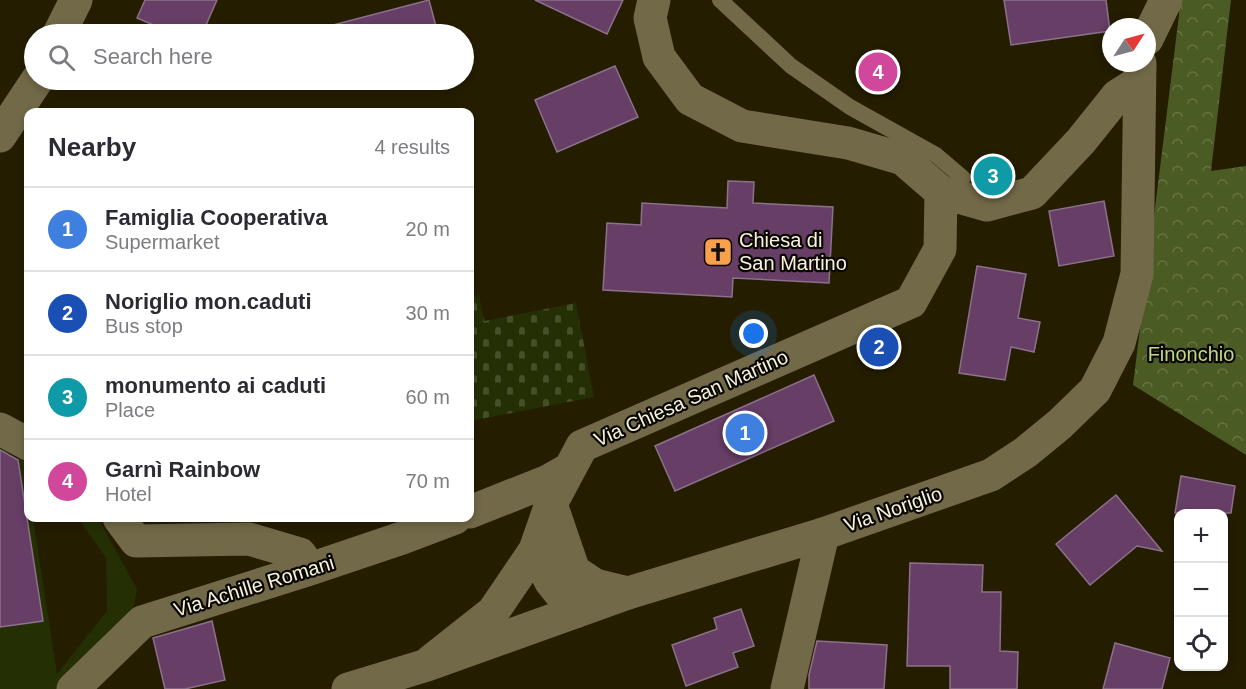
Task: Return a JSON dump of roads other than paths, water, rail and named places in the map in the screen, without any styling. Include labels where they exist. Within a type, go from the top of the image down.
[{"type":"street","points":[[64,24],[76,0]]},
{"type":"street","points":[[654,0],[650,18],[659,57],[690,99],[742,126],[848,143],[903,159],[987,205],[1032,193],[1081,141],[1117,96],[1140,72]]},
{"type":"street","points":[[1141,0],[1141,18]]},
{"type":"street","points":[[1156,21],[1166,0]]},
{"type":"street","name":"Via Noriglio","points":[[348,689],[427,665],[628,593],[824,534],[991,475],[1026,452],[1060,424],[1095,390],[1119,343],[1137,274],[1140,72]]},
{"type":"street","points":[[0,136],[30,90]]},
{"type":"street","name":"Via Chiesa San Martino","points":[[427,665],[493,612],[535,550],[551,504],[582,446],[911,302],[940,249],[952,185]]},
{"type":"street","points":[[0,429],[24,442]]},
{"type":"street","points":[[474,510],[548,482],[569,470]]},
{"type":"street","points":[[551,504],[574,571],[575,612]]},
{"type":"street","points":[[122,522],[136,541],[249,539],[300,554],[310,569]]},
{"type":"street","name":"Via Achille Romani","points":[[74,689],[142,621],[310,569],[445,522]]},
{"type":"street","points":[[787,689],[824,534]]},
{"type":"street","points":[[535,550],[551,582],[575,612]]},
{"type":"street","points":[[574,571],[595,585],[628,593]]},
{"type":"lane","points":[[720,0],[791,66],[850,107],[936,155],[952,185]]},
{"type":"place","name":"Garnì Rainbow","points":[[878,72]]},
{"type":"place","name":"monumento ai caduti","points":[[993,176]]},
{"type":"place","name":"Chiesa di San Martino","points":[[718,252]]},
{"type":"place","name":"Noriglio mon.caduti","points":[[879,347]]},
{"type":"place","name":"Famiglia Cooperativa","points":[[745,433]]},
{"type":"park label","name":"Finonchio","points":[[1191,354]]}]
